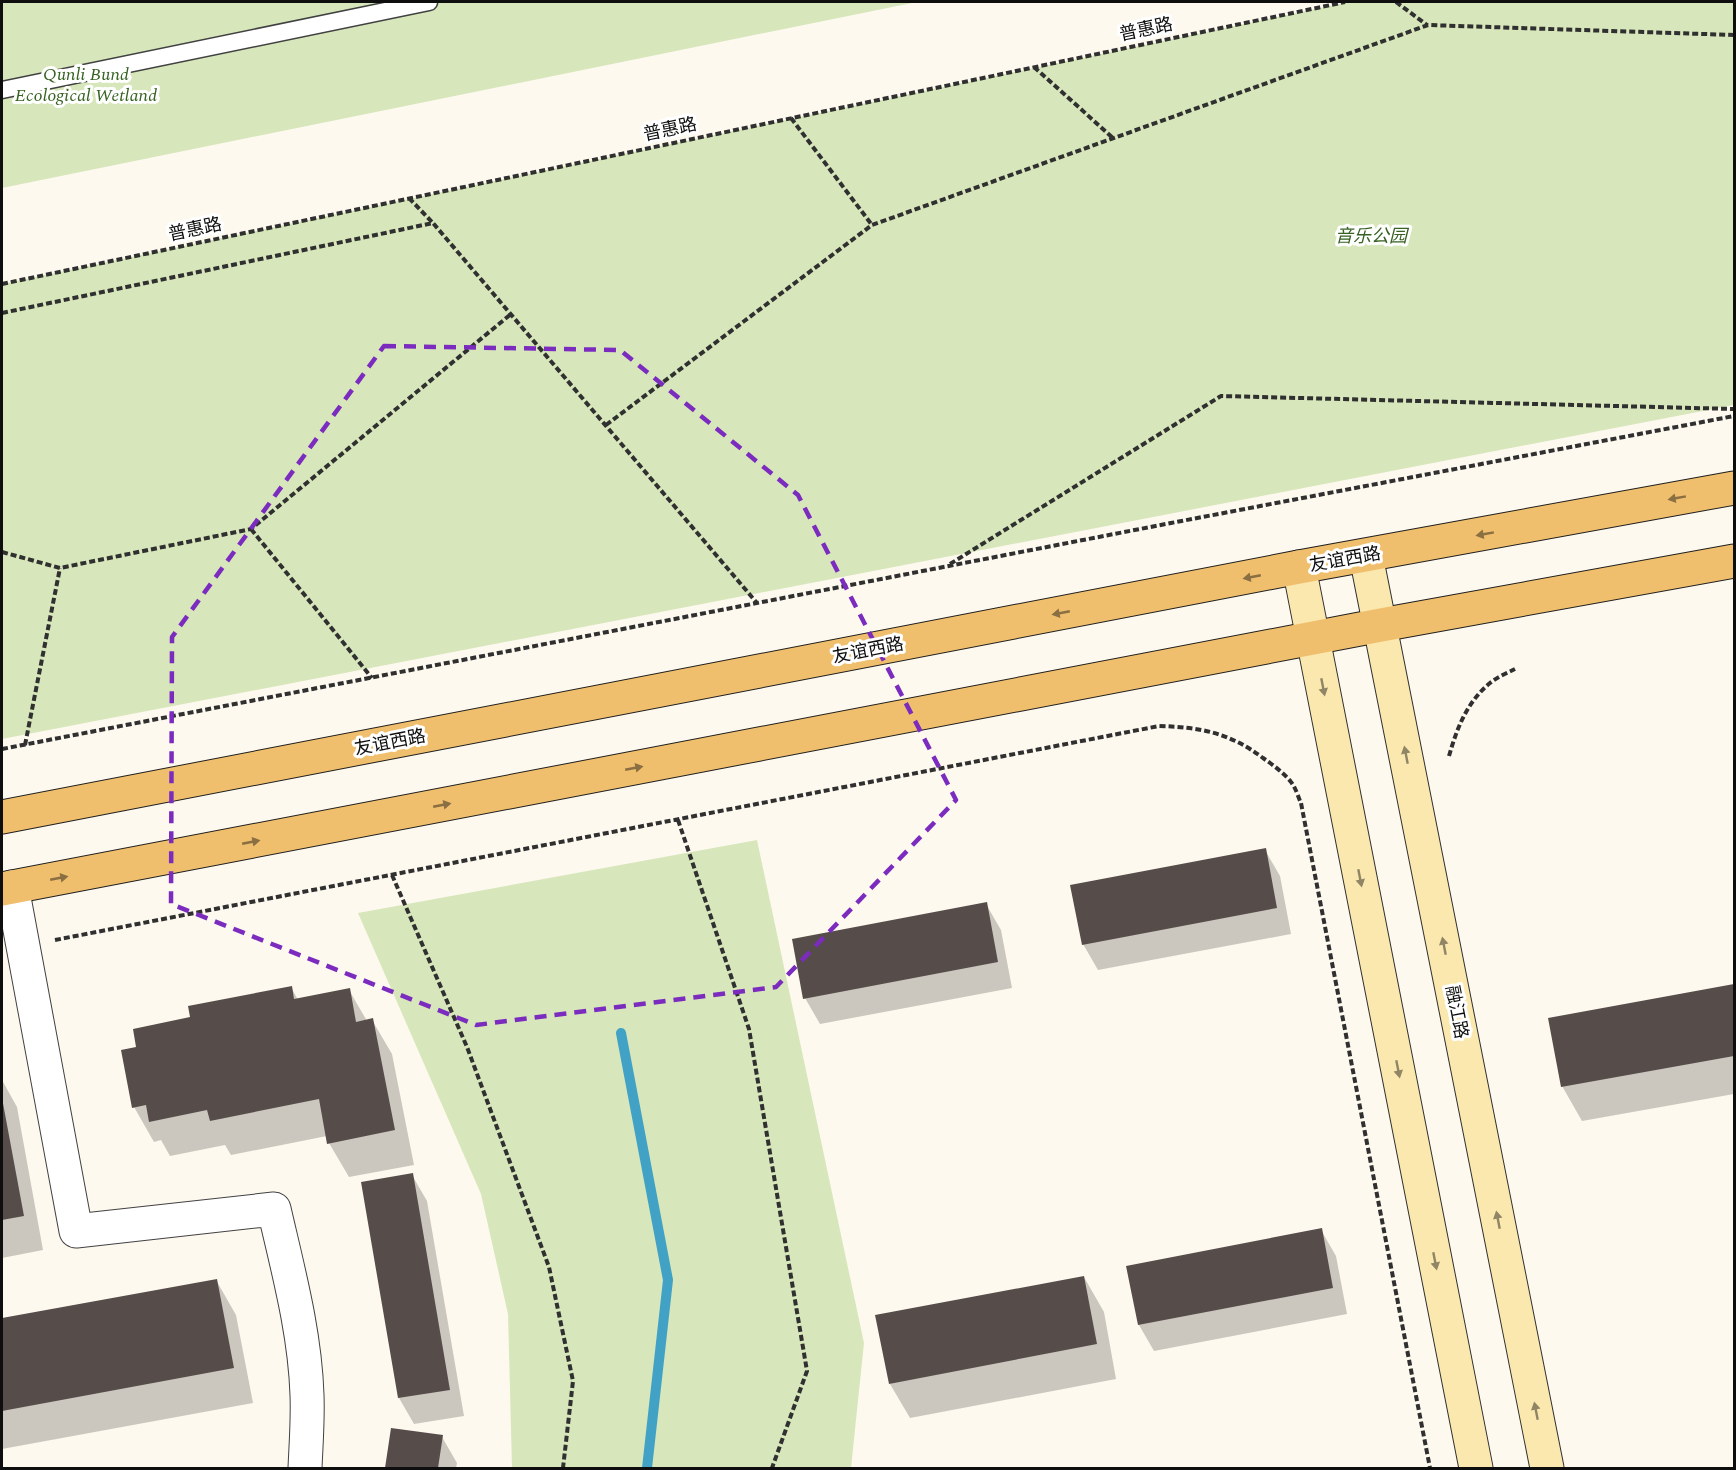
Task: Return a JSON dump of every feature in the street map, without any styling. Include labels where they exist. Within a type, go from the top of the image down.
[{"type":"main road","name":"友谊西路","points":[[2,817],[1299,567],[1734,488]]},
{"type":"main road","name":"融江路","points":[[1366,555],[1547,1468]]},
{"type":"main road","points":[[7,888],[1381,625],[1734,561]]},
{"type":"main road","points":[[1299,567],[1476,1468]]},
{"type":"street","points":[[7,888],[24,946],[76,1231],[274,1209],[299,1322],[303,1353],[307,1394],[305,1468]]},
{"type":"lane","points":[[2,90],[429,2]]},
{"type":"path","name":"普惠路","points":[[2,284],[1344,2]]},
{"type":"path","points":[[1396,2],[1428,25]]},
{"type":"path","points":[[606,425],[872,225],[1428,25],[1734,35]]},
{"type":"path","points":[[1034,67],[1113,138]]},
{"type":"path","points":[[790,118],[872,225]]},
{"type":"path","points":[[409,198],[433,223],[757,603]]},
{"type":"path","points":[[2,313],[433,223]]},
{"type":"path","points":[[2,552],[60,568],[251,529],[511,314]]},
{"type":"path","points":[[947,566],[1221,396],[1734,409]]},
{"type":"path","points":[[2,750],[947,566],[1734,417]]},
{"type":"path","points":[[251,529],[372,678]]},
{"type":"path","points":[[25,745],[60,568]]},
{"type":"path","points":[[1449,756],[1457,730],[1476,697],[1492,682],[1515,669]]},
{"type":"path","points":[[24,946],[1159,726],[1184,726],[1227,736],[1275,766],[1292,783],[1301,803],[1430,1468]]},
{"type":"path","points":[[678,820],[749,1029],[807,1371],[772,1468]]},
{"type":"path","points":[[392,875],[467,1047],[549,1267],[573,1381],[563,1468]]},
{"type":"highlighted area","points":[[384,346],[620,350],[798,495],[956,800],[776,987],[476,1025],[171,904],[172,637]]},
{"type":"green space","name":"Qunli Bund Ecological Wetland","points":[[2,2],[917,2],[2,188]]},
{"type":"green space","name":"音乐公园","points":[[1349,2],[1734,2],[1734,405],[2,739],[2,284]]},
{"type":"green space","points":[[757,840],[864,1343],[851,1468],[512,1468],[508,1314],[481,1194],[358,913]]},
{"type":"building","points":[[1266,848],[1277,908],[1082,945],[1070,885]]},
{"type":"building","points":[[987,902],[998,962],[803,999],[792,939]]},
{"type":"building","points":[[1734,984],[1734,1056],[1561,1087],[1548,1018]]},
{"type":"building","points":[[292,986],[294,999],[350,988],[356,1022],[373,1018],[395,1130],[327,1144],[319,1099],[210,1121],[207,1110],[149,1122],[146,1105],[132,1108],[121,1050],[136,1047],[133,1029],[190,1017],[188,1006]]},
{"type":"building","points":[[2,1098],[24,1216],[2,1220]]},
{"type":"building","points":[[413,1173],[450,1390],[398,1398],[361,1182]]},
{"type":"building","points":[[1322,1228],[1333,1288],[1138,1325],[1126,1266]]},
{"type":"building","points":[[1084,1276],[1097,1344],[889,1384],[875,1315]]},
{"type":"building","points":[[217,1279],[234,1368],[2,1411],[2,1318]]},
{"type":"building","points":[[391,1428],[443,1435],[438,1468],[385,1468]]},
{"type":"waterway","points":[[621,1033],[668,1280],[647,1468]]}]
